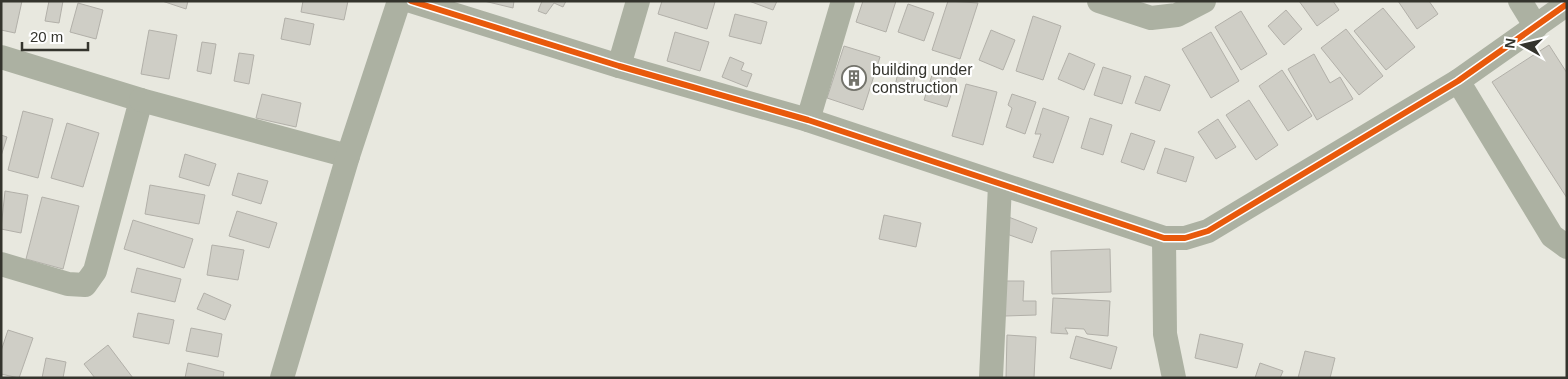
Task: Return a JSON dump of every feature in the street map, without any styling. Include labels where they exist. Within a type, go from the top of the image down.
[{"type":"street","points":[[282,378],[348,156],[399,1]]},
{"type":"street","points":[[411,1],[619,66],[808,120],[1164,238],[1185,238],[1208,231],[1458,81],[1567,4]]},
{"type":"street","points":[[619,66],[638,1]]},
{"type":"street","points":[[808,120],[843,1]]},
{"type":"street","points":[[1099,1],[1151,18],[1177,15],[1204,1]]},
{"type":"street","points":[[1520,1],[1536,27]]},
{"type":"street","points":[[1,57],[141,100],[348,156]]},
{"type":"street","points":[[1458,81],[1552,236],[1567,247]]},
{"type":"street","points":[[1,264],[68,284],[85,285],[91,279],[95,271],[141,100]]},
{"type":"street","points":[[991,378],[1000,185]]},
{"type":"street","points":[[1164,238],[1165,334],[1174,378]]},
{"type":"building","points":[[1,1],[22,1],[15,33],[1,30]]},
{"type":"building","points":[[49,1],[63,1],[59,23],[45,21]]},
{"type":"building","points":[[162,1],[188,1],[186,9]]},
{"type":"building","points":[[303,1],[348,1],[344,20],[301,12]]},
{"type":"building","points":[[484,1],[514,1],[513,8]]},
{"type":"building","points":[[542,1],[566,1],[563,7],[554,3],[546,14],[538,11]]},
{"type":"building","points":[[662,1],[715,2],[707,29],[658,14]]},
{"type":"building","points":[[749,1],[777,1],[773,10]]},
{"type":"building","points":[[863,1],[896,1],[886,32],[856,22]]},
{"type":"building","points":[[948,1],[978,3],[960,59],[932,50]]},
{"type":"building","points":[[1299,1],[1333,1],[1339,10],[1317,26]]},
{"type":"building","points":[[1398,1],[1429,1],[1438,14],[1417,29]]},
{"type":"building","points":[[78,3],[103,10],[96,39],[70,32]]},
{"type":"building","points":[[908,4],[934,13],[924,41],[898,32]]},
{"type":"building","points":[[1383,8],[1415,47],[1386,70],[1354,31]]},
{"type":"building","points":[[1286,10],[1302,29],[1284,45],[1268,26]]},
{"type":"building","points":[[1241,11],[1267,54],[1241,70],[1215,27]]},
{"type":"building","points":[[735,14],[767,22],[761,44],[729,36]]},
{"type":"building","points":[[1033,16],[1061,26],[1043,80],[1016,71]]},
{"type":"building","points":[[285,18],[314,24],[310,45],[281,39]]},
{"type":"building","points":[[1346,29],[1383,76],[1359,95],[1321,48]]},
{"type":"building","points":[[149,30],[177,35],[169,79],[141,74]]},
{"type":"building","points":[[991,30],[1015,40],[1003,70],[979,60]]},
{"type":"building","points":[[675,32],[709,42],[700,71],[667,61]]},
{"type":"building","points":[[1211,32],[1239,81],[1211,98],[1182,49]]},
{"type":"building","points":[[202,42],[216,44],[211,74],[197,71]]},
{"type":"building","points":[[1549,45],[1567,73],[1567,198],[1492,82]]},
{"type":"building","name":"building under construction","points":[[844,46],[880,57],[863,110],[827,98]]},
{"type":"building","points":[[239,53],[254,55],[249,84],[234,81]]},
{"type":"building","points":[[1069,53],[1095,64],[1084,90],[1058,79]]},
{"type":"building","points":[[1314,54],[1330,83],[1340,77],[1353,99],[1317,120],[1288,69]]},
{"type":"building","points":[[730,57],[744,63],[741,70],[752,74],[747,87],[722,77]]},
{"type":"building","points":[[900,63],[917,68],[910,95],[894,91]]},
{"type":"building","points":[[1103,67],[1131,76],[1122,104],[1094,95]]},
{"type":"building","points":[[1282,70],[1312,116],[1288,131],[1259,86]]},
{"type":"building","points":[[933,72],[956,79],[947,107],[924,100]]},
{"type":"building","points":[[1145,76],[1170,85],[1160,111],[1135,103]]},
{"type":"building","points":[[966,84],[997,92],[983,145],[952,136]]},
{"type":"building","points":[[262,94],[301,103],[296,127],[256,118]]},
{"type":"building","points":[[1012,94],[1036,102],[1025,134],[1006,127],[1012,108],[1008,105]]},
{"type":"building","points":[[1249,100],[1278,145],[1256,160],[1226,115]]},
{"type":"building","points":[[1043,108],[1069,117],[1053,163],[1033,157],[1041,134],[1035,134]]},
{"type":"building","points":[[23,111],[53,119],[38,178],[8,170]]},
{"type":"building","points":[[1090,118],[1112,125],[1103,155],[1081,148]]},
{"type":"building","points":[[1218,119],[1236,147],[1216,159],[1198,132]]},
{"type":"building","points":[[67,123],[99,133],[83,187],[51,178]]},
{"type":"building","points":[[1131,133],[1155,141],[1144,170],[1121,162]]},
{"type":"building","points":[[1,135],[7,137],[1,156]]},
{"type":"building","points":[[1165,148],[1194,157],[1186,182],[1157,173]]},
{"type":"building","points":[[185,154],[216,164],[209,186],[179,177]]},
{"type":"building","points":[[238,173],[268,181],[261,204],[232,195]]},
{"type":"building","points":[[150,185],[205,195],[199,224],[145,214]]},
{"type":"building","points":[[5,191],[28,195],[21,233],[1,229]]},
{"type":"building","points":[[42,197],[79,206],[63,269],[26,259]]},
{"type":"building","points":[[237,211],[277,223],[269,248],[229,236]]},
{"type":"building","points":[[884,215],[921,223],[916,247],[879,239]]},
{"type":"building","points":[[1006,216],[1037,228],[1032,243],[1001,232]]},
{"type":"building","points":[[133,220],[193,239],[184,268],[124,249]]},
{"type":"building","points":[[212,245],[244,250],[238,280],[207,275]]},
{"type":"building","points":[[1110,249],[1111,292],[1052,294],[1051,251]]},
{"type":"building","points":[[137,268],[181,279],[175,302],[131,292]]},
{"type":"building","points":[[1005,281],[1024,281],[1023,301],[1036,301],[1036,315],[1005,316]]},
{"type":"building","points":[[204,293],[231,305],[225,320],[197,309]]},
{"type":"building","points":[[1053,298],[1110,301],[1108,336],[1087,334],[1084,329],[1065,328],[1068,334],[1051,333]]},
{"type":"building","points":[[138,313],[174,320],[169,344],[133,337]]},
{"type":"building","points":[[191,328],[222,334],[218,357],[186,351]]},
{"type":"building","points":[[8,330],[33,338],[19,378],[1,374],[1,351]]},
{"type":"building","points":[[1200,334],[1243,344],[1237,368],[1195,358]]},
{"type":"building","points":[[1007,335],[1036,337],[1034,378],[1006,378]]},
{"type":"building","points":[[1076,336],[1117,347],[1111,369],[1070,358]]},
{"type":"building","points":[[108,345],[133,378],[95,378],[84,364]]},
{"type":"building","points":[[1305,351],[1335,358],[1330,378],[1298,378]]},
{"type":"building","points":[[46,358],[66,362],[63,378],[42,378]]},
{"type":"building","points":[[188,363],[224,372],[223,378],[185,378]]},
{"type":"building","points":[[1260,363],[1283,371],[1280,378],[1255,378]]},
{"type":"cycle path","points":[[411,1],[619,66],[808,120],[1164,238],[1185,238],[1208,231],[1458,81],[1567,4]]},
{"type":"place","name":"building under construction","points":[[854,78]]}]
